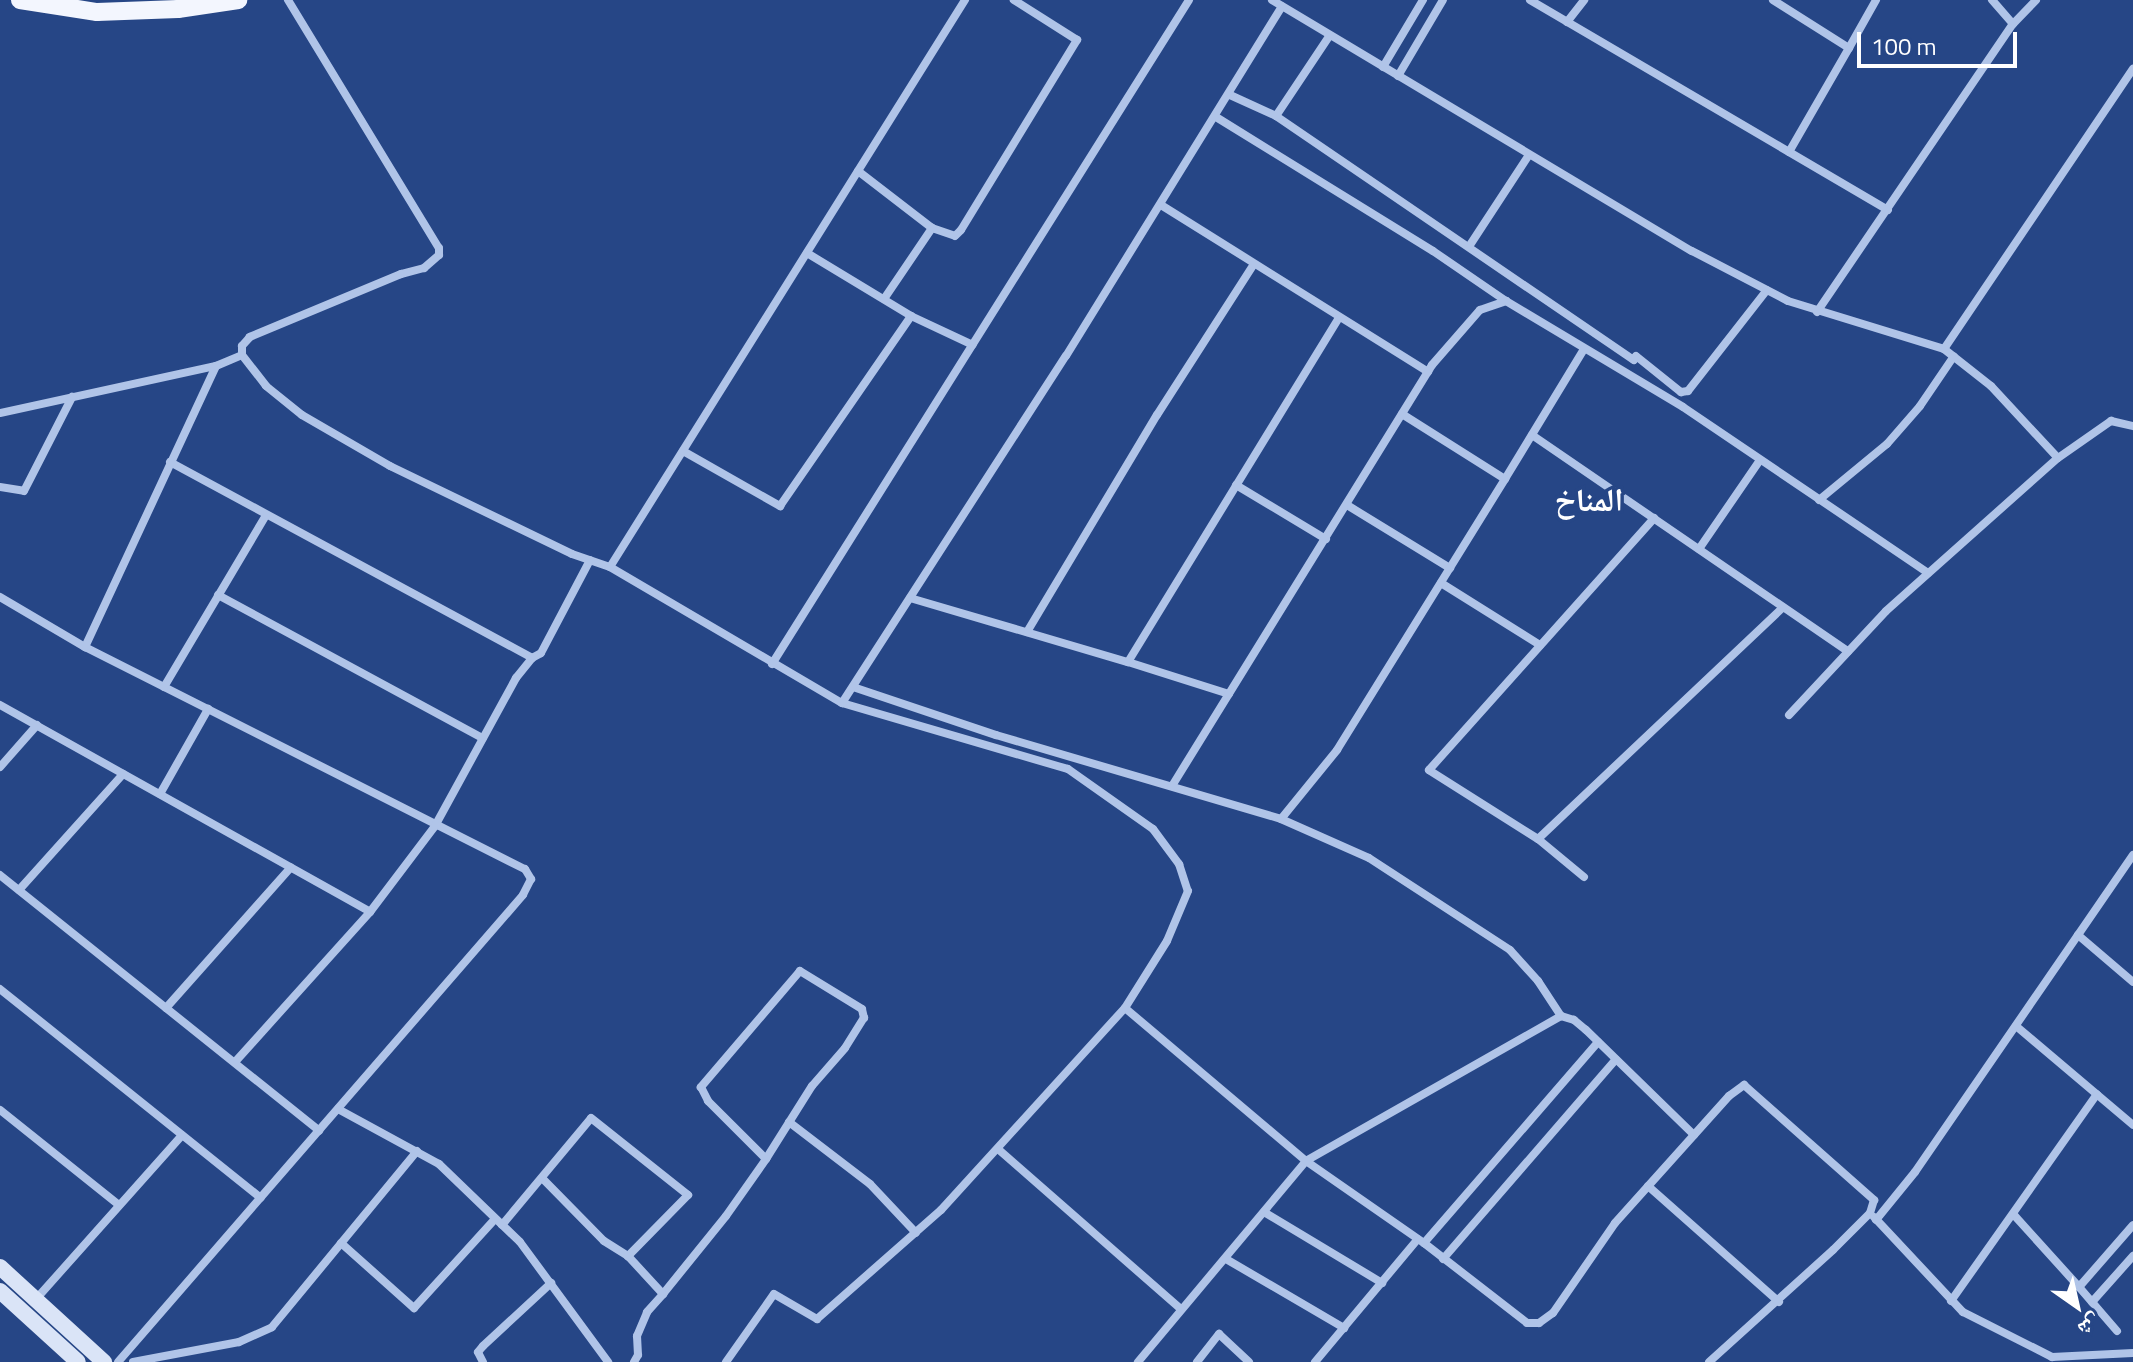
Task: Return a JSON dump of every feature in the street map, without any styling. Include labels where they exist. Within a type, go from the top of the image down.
[{"type":"main road","points":[[20,0],[97,12],[178,9],[238,0]]},
{"type":"street","points":[[288,0],[439,248],[439,255],[424,268],[401,274],[250,337],[242,346],[242,355],[266,386],[302,415],[390,466],[610,567],[842,703],[1068,769],[1153,829],[1179,864],[1188,891],[1167,941],[1125,1008],[998,1149],[916,1233],[817,1319],[774,1294],[726,1362]]},
{"type":"street","points":[[610,567],[965,0]]},
{"type":"street","points":[[858,171],[932,228],[955,236],[961,230],[1077,40],[1014,0]]},
{"type":"street","points":[[772,664],[1189,0]]},
{"type":"street","points":[[1383,67],[1423,0]]},
{"type":"street","points":[[1398,76],[1443,0]]},
{"type":"street","points":[[1530,0],[1888,210]]},
{"type":"street","points":[[1567,22],[1584,0]]},
{"type":"street","points":[[1773,0],[1849,48]]},
{"type":"street","points":[[1789,152],[1876,0]]},
{"type":"street","points":[[1992,0],[2013,24]]},
{"type":"street","points":[[1817,312],[2013,24],[2036,0]]},
{"type":"street","points":[[842,703],[1230,95],[1276,2],[1692,251],[1767,290],[1817,312],[1944,349],[1991,386],[2058,458]]},
{"type":"street","points":[[1276,116],[1330,35]]},
{"type":"street","points":[[1944,349],[2133,69]]},
{"type":"street","points":[[1230,95],[1276,116],[1470,245],[1634,360],[1636,356],[1681,392],[1688,391],[1767,290]]},
{"type":"street","points":[[1216,117],[1433,251],[1506,301],[1683,407],[1928,573]]},
{"type":"street","points":[[1470,245],[1529,155]]},
{"type":"street","points":[[1161,205],[1428,372]]},
{"type":"street","points":[[884,299],[932,228]]},
{"type":"street","points":[[807,253],[911,316],[973,345]]},
{"type":"street","points":[[1027,632],[1157,415],[1254,264]]},
{"type":"street","points":[[1172,786],[1428,372],[1480,310],[1506,301]]},
{"type":"street","points":[[683,451],[780,506],[911,316]]},
{"type":"street","points":[[1128,662],[1339,318]]},
{"type":"street","points":[[1281,819],[1337,750],[1584,349]]},
{"type":"street","points":[[0,413],[216,366],[242,355]]},
{"type":"street","points":[[1819,500],[1887,444],[1920,406],[1954,356]]},
{"type":"street","points":[[85,647],[216,366]]},
{"type":"street","points":[[0,487],[24,491],[72,397]]},
{"type":"street","points":[[1402,414],[1505,479]]},
{"type":"street","points":[[1789,715],[1886,611],[2058,458],[2111,421],[2133,426]]},
{"type":"street","points":[[1532,435],[1848,651]]},
{"type":"street","points":[[1699,549],[1760,460]]},
{"type":"street","points":[[170,462],[532,658]]},
{"type":"street","points":[[1236,485],[1326,539]]},
{"type":"street","points":[[1347,505],[1450,568]]},
{"type":"street","points":[[164,687],[266,515]]},
{"type":"street","points":[[1584,877],[1538,839],[1429,770],[1654,518]]},
{"type":"street","points":[[235,1062],[370,912],[435,826],[483,738],[532,658],[541,653],[590,560]]},
{"type":"street","points":[[1441,583],[1540,645]]},
{"type":"street","points":[[218,595],[483,738]]},
{"type":"street","points":[[0,597],[85,647],[525,869],[531,879],[523,895],[118,1362]]},
{"type":"street","points":[[910,598],[1229,694]]},
{"type":"street","points":[[1538,839],[1783,607]]},
{"type":"street","points":[[853,687],[996,735],[1281,819],[1369,858],[1510,950],[1538,981],[1561,1016],[1574,1020],[1694,1135]]},
{"type":"street","points":[[0,705],[370,912]]},
{"type":"street","points":[[160,794],[208,709]]},
{"type":"street","points":[[0,767],[37,725]]},
{"type":"street","points":[[19,890],[123,774]]},
{"type":"street","points":[[1709,1362],[1873,1216],[1915,1172],[2133,855]]},
{"type":"street","points":[[166,1008],[291,867]]},
{"type":"street","points":[[0,875],[319,1131]]},
{"type":"street","points":[[2078,935],[2133,982]]},
{"type":"street","points":[[634,1362],[638,1355],[637,1336],[647,1312],[766,1159],[864,1018],[862,1009],[800,971],[701,1087],[708,1101],[766,1159]]},
{"type":"street","points":[[0,989],[261,1198]]},
{"type":"street","points":[[1125,1008],[1306,1161],[1421,1241],[1527,1323],[1539,1323],[1553,1313],[1615,1223],[1729,1096],[1744,1085],[1874,1200],[1873,1216],[1963,1312],[2052,1357],[2133,1353]]},
{"type":"street","points":[[1138,1362],[1306,1161],[1561,1016]]},
{"type":"street","points":[[2016,1026],[2133,1125]]},
{"type":"street","points":[[1315,1362],[1598,1042]]},
{"type":"street","points":[[1443,1259],[1616,1059]]},
{"type":"street","points":[[1951,1301],[2097,1094]]},
{"type":"street","points":[[338,1109],[439,1164],[499,1222],[551,1283],[608,1362]]},
{"type":"street","points":[[0,1110],[119,1205]]},
{"type":"street","points":[[341,1243],[414,1308],[542,1178],[591,1118],[688,1195],[628,1256]]},
{"type":"street","points":[[789,1122],[870,1184],[916,1233]]},
{"type":"street","points":[[37,1298],[182,1135]]},
{"type":"street","points":[[998,1149],[1181,1309]]},
{"type":"street","points":[[133,1362],[239,1342],[272,1327],[417,1151]]},
{"type":"street","points":[[542,1178],[604,1241],[628,1256],[663,1294]]},
{"type":"street","points":[[1648,1186],[1779,1302]]},
{"type":"street","points":[[1264,1212],[1382,1283]]},
{"type":"street","points":[[2014,1215],[2117,1331]]},
{"type":"street","points":[[2079,1287],[2133,1225]]},
{"type":"street","points":[[2092,1302],[2133,1256]]},
{"type":"street","points":[[1226,1259],[1344,1328]]},
{"type":"street","points":[[0,1267],[104,1362]]},
{"type":"street","points":[[483,1362],[478,1352],[483,1346],[551,1283]]},
{"type":"street","points":[[0,1291],[78,1362]]},
{"type":"street","points":[[1197,1362],[1219,1334],[1249,1362]]},
{"type":"district","name":"المناخ","points":[[1589,499]]}]
